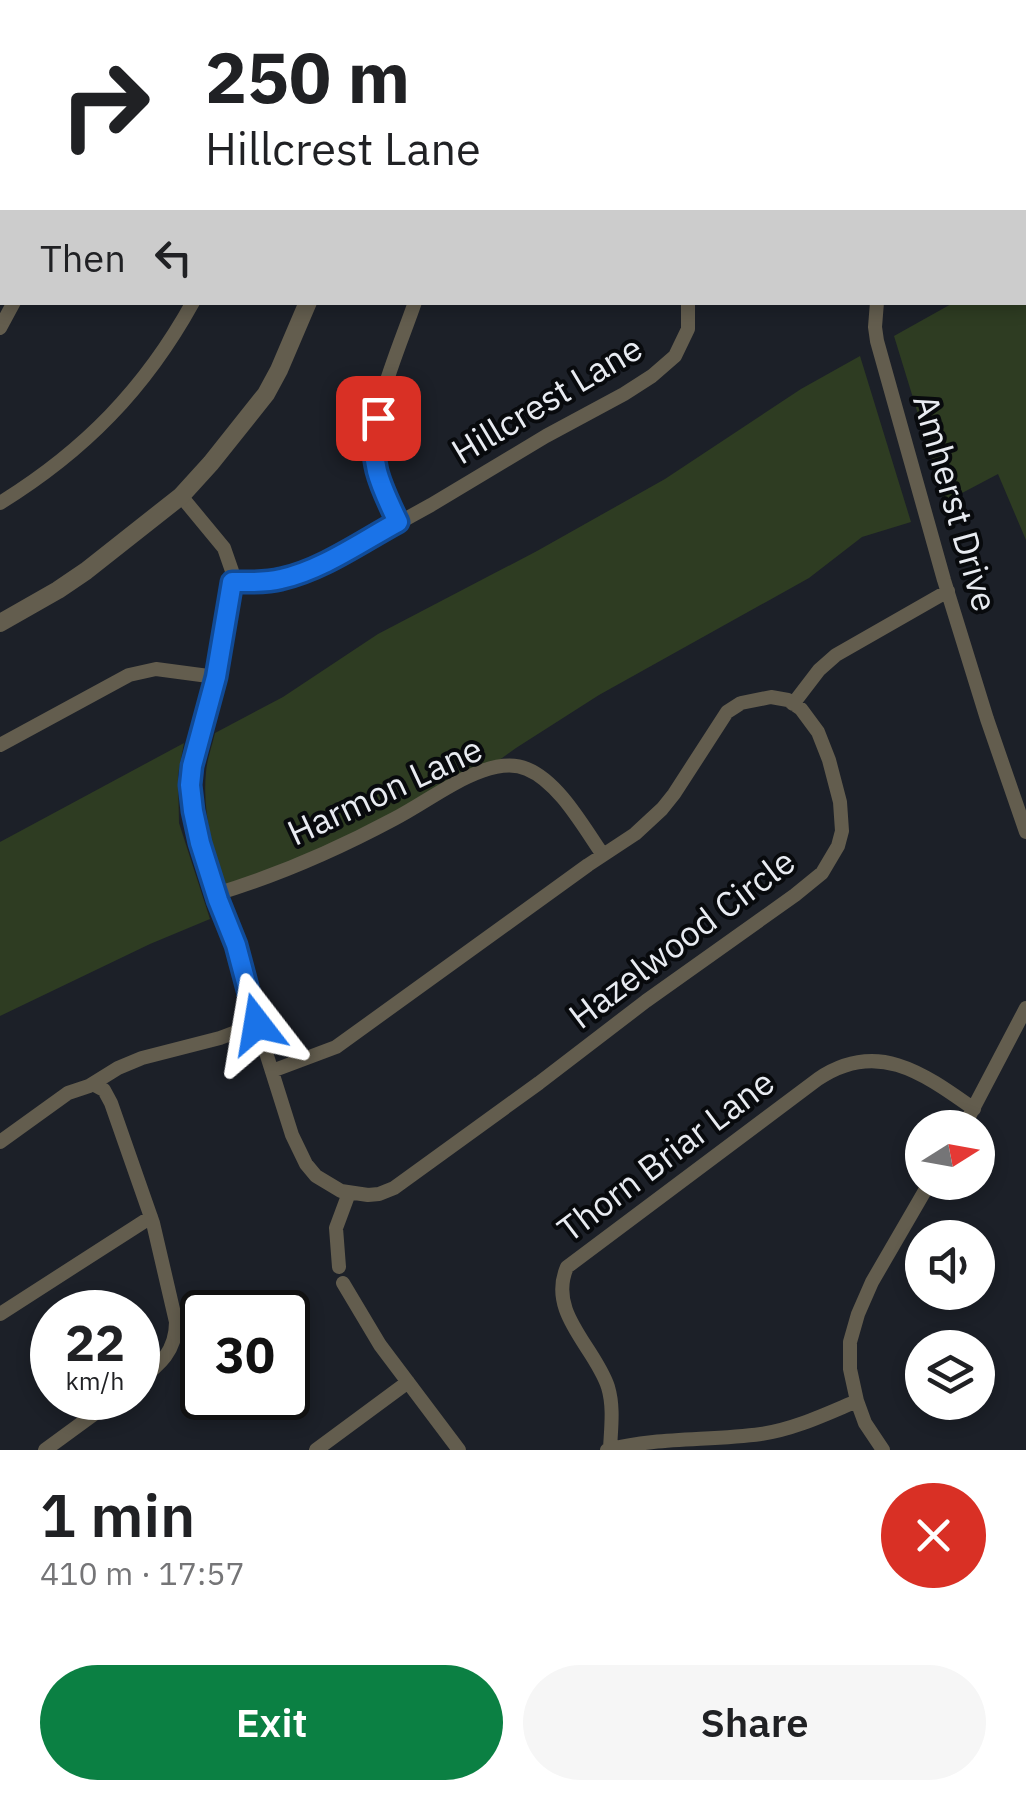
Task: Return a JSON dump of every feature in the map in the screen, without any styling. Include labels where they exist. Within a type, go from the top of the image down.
[{"type":"street","points":[[0,328],[12,305]]},
{"type":"street","points":[[0,502],[60,463],[102,425],[141,382],[191,305]]},
{"type":"street","points":[[0,623],[86,571],[180,496],[266,394],[307,305]]},
{"type":"street","points":[[398,522],[376,470],[374,432],[414,305]]},
{"type":"street","name":"Hillcrest Lane","points":[[232,582],[270,581],[330,560],[624,394],[675,356],[688,329],[688,305]]},
{"type":"street","name":"Amherst Drive","points":[[877,305],[877,341],[948,591],[1026,832]]},
{"type":"street","points":[[180,496],[224,548],[232,570],[216,677],[192,766],[190,785],[196,827],[236,945],[292,1135],[306,1164],[328,1185],[348,1194],[336,1228],[339,1267]]},
{"type":"street","points":[[272,1071],[336,1047],[635,834],[662,810],[727,712],[756,699],[788,700],[793,704],[836,655],[948,591]]},
{"type":"street","points":[[0,745],[128,675],[156,669],[216,677]]},
{"type":"street","name":"Hazelwood Circle","points":[[348,1194],[379,1194],[394,1188],[822,873],[838,846],[842,830],[840,802],[818,732],[793,704]]},
{"type":"street","name":"Harmon Lane","points":[[216,894],[324,856],[463,780],[495,767],[527,769],[540,777],[570,807],[602,855]]},
{"type":"street","points":[[974,1109],[1026,1008]]},
{"type":"street","points":[[0,1142],[68,1092],[93,1084],[118,1068],[257,1024]]},
{"type":"street","name":"Thorn Briar Lane","points":[[608,1450],[612,1402],[602,1373],[564,1305],[562,1285],[568,1267],[818,1079],[845,1064],[898,1064],[974,1109]]},
{"type":"street","points":[[93,1084],[104,1090],[112,1103],[151,1217],[176,1322],[171,1350],[160,1362]]},
{"type":"street","points":[[884,1450],[865,1423],[857,1401],[849,1361],[850,1342],[872,1282],[920,1200]]},
{"type":"street","points":[[0,1314],[151,1217]]},
{"type":"street","points":[[343,1283],[380,1345],[460,1450]]},
{"type":"street","points":[[316,1450],[408,1382]]},
{"type":"street","points":[[608,1450],[773,1432],[857,1401]]},
{"type":"street","points":[[45,1450],[86,1420]]},
{"type":"green space","points":[[949,305],[1026,305],[1026,540],[998,474],[945,502],[894,336]]},
{"type":"green space","points":[[860,356],[911,522],[862,537],[809,578],[599,695],[480,774],[339,848],[226,888],[207,817],[205,787],[215,733],[283,697],[378,634],[665,479],[801,389]]},
{"type":"green space","points":[[184,743],[178,775],[179,823],[210,919],[0,1016],[0,842]]},
{"type":"route","points":[[257,1024],[236,945],[200,843],[190,785],[192,766],[216,677],[232,582],[270,581],[297,574],[398,522],[376,470],[373,446],[378,418]]}]
